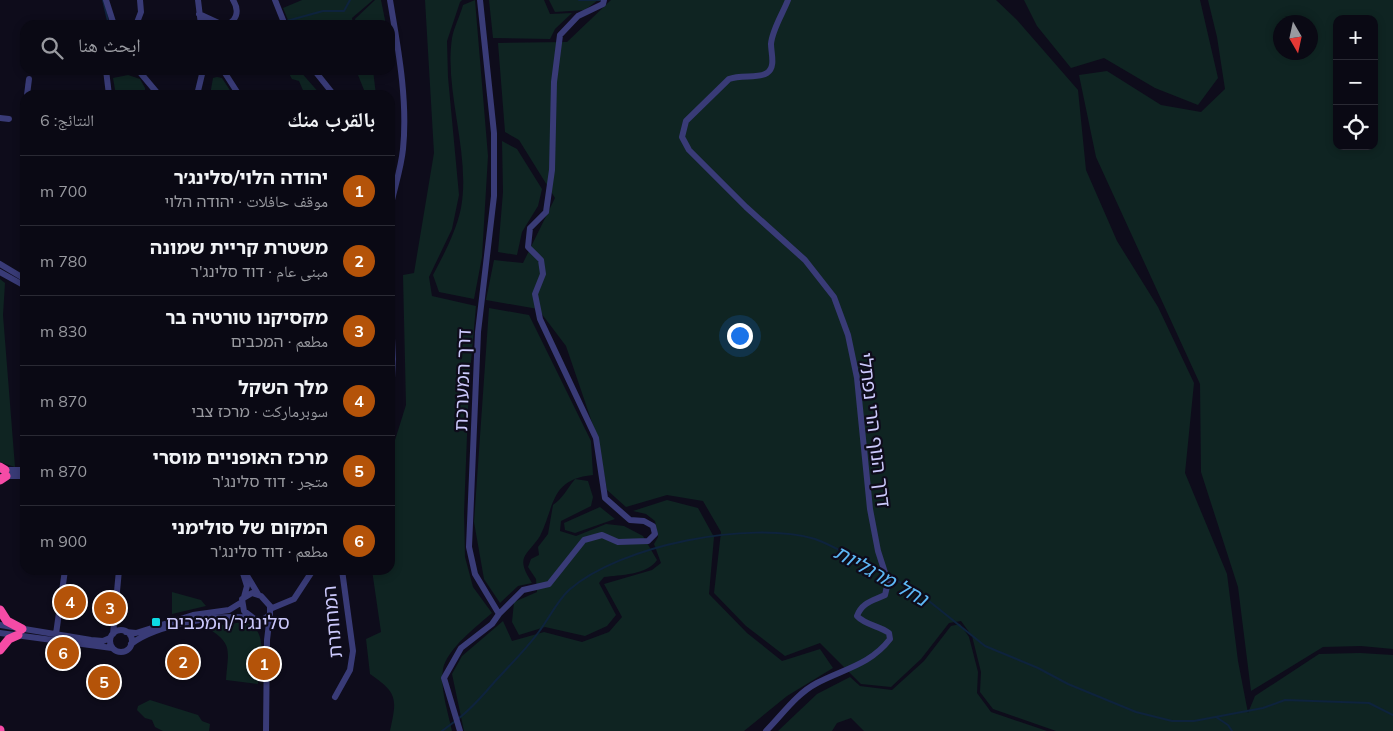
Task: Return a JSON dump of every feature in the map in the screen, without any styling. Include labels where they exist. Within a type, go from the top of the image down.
[{"type":"highway","points":[[0,610],[7,621],[20,632],[9,638],[0,650]]},
{"type":"street","points":[[106,0],[113,20]]},
{"type":"street","points":[[136,0],[140,8]]},
{"type":"street","points":[[137,20],[140,0]]},
{"type":"street","points":[[198,0],[201,20]]},
{"type":"street","points":[[232,20],[238,11],[233,0]]},
{"type":"street","points":[[275,0],[283,20]]},
{"type":"street","points":[[390,0],[393,20]]},
{"type":"street","name":"דרך המערכת","points":[[480,0],[494,133],[494,196],[478,332],[469,547],[474,574],[499,614]]},
{"type":"street","points":[[460,731],[444,678],[461,648],[492,624],[499,614],[523,590],[549,584],[584,540],[602,535],[618,542],[637,542],[648,541],[655,534],[653,526],[644,521],[630,520],[605,498],[596,438],[540,319],[535,294],[543,274],[541,260],[528,247],[530,228],[546,212],[552,170],[554,82],[560,34],[578,16],[603,4],[604,0]]},
{"type":"street","name":"דרך הנוף הרי נפתלי","points":[[766,731],[803,692],[816,683],[846,672],[869,659],[884,648],[890,640],[889,633],[884,629],[860,620],[857,616],[859,609],[866,602],[885,595],[888,582],[878,551],[873,526],[857,378],[842,316],[829,289],[805,260],[746,207],[689,150],[682,137],[686,121],[729,79],[738,75],[765,75],[770,71],[773,66],[772,40],[788,0]]},
{"type":"street","points":[[200,14],[213,20]]},
{"type":"street","points":[[395,32],[399,58],[404,134],[403,150],[395,186]]},
{"type":"street","points":[[107,75],[108,90]]},
{"type":"street","points":[[142,75],[155,90]]},
{"type":"street","points":[[199,90],[203,75]]},
{"type":"street","points":[[226,75],[236,90]]},
{"type":"street","points":[[318,75],[330,90]]},
{"type":"street","points":[[28,90],[29,79]]},
{"type":"street","points":[[0,118],[9,119]]},
{"type":"street","points":[[0,264],[20,276]]},
{"type":"street","points":[[0,272],[20,283]]},
{"type":"street","points":[[2,474],[20,471]]},
{"type":"street","points":[[2,474],[20,476]]},
{"type":"street","points":[[56,634],[63,575]]},
{"type":"street","points":[[112,648],[111,636],[116,617],[119,575]]},
{"type":"street","points":[[244,575],[247,586],[243,599],[244,610],[262,626],[267,642]]},
{"type":"street","points":[[246,575],[258,594],[268,603],[270,612],[267,642],[266,731]]},
{"type":"street","points":[[0,625],[20,632],[112,648],[122,652],[143,637],[194,620],[225,617],[262,620],[270,612],[294,599],[310,575]]},
{"type":"street","name":"המחתרת","points":[[335,696],[350,670],[353,651],[343,575]]},
{"type":"street","points":[[0,633],[56,634],[98,640],[124,631],[136,633],[193,615],[233,609],[252,593],[258,594]]},
{"type":"street","points":[[116,617],[124,631],[131,638],[131,644]]},
{"type":"green space","points":[[302,0],[373,0],[352,18],[352,20],[288,20],[283,8]]},
{"type":"green space","points":[[375,0],[381,0],[385,20],[355,19]]},
{"type":"green space","points":[[425,0],[462,0],[447,41],[448,77],[459,195],[452,229],[429,277],[432,296],[476,306],[469,384],[464,513],[465,557],[473,587],[492,613],[456,646],[443,669],[443,692],[452,731],[390,731],[394,711],[393,698],[386,686],[370,674],[366,639],[381,632],[373,575],[395,575],[395,440],[406,405],[403,275],[414,273],[434,153]]},
{"type":"green space","points":[[475,0],[488,156],[482,257],[474,299],[439,292],[433,275],[453,234],[461,208],[463,166],[451,80],[450,59],[452,38],[463,5]]},
{"type":"green space","points":[[489,0],[544,0],[550,14],[572,13],[555,29],[550,39],[493,38]]},
{"type":"green space","points":[[549,0],[598,0],[585,10],[555,12]]},
{"type":"green space","points":[[611,0],[996,0],[1017,20],[1078,90],[1086,170],[1117,241],[1158,307],[1194,383],[1185,473],[1227,574],[1238,661],[1248,713],[1255,696],[1319,654],[1360,653],[1393,655],[1393,731],[1056,731],[993,709],[980,692],[981,672],[972,636],[961,621],[949,623],[921,659],[891,687],[861,684],[820,643],[785,656],[746,626],[714,593],[721,532],[703,501],[667,495],[626,507],[607,490],[598,440],[566,346],[538,309],[486,300],[494,260],[523,263],[555,198],[519,140],[505,132],[498,43],[567,42]]},
{"type":"green space","points":[[1024,0],[1200,0],[1218,78],[1198,105],[1155,88],[1104,58],[1071,68],[1037,26]]},
{"type":"green space","points":[[1208,0],[1393,0],[1393,649],[1361,646],[1323,647],[1251,691],[1238,587],[1201,472],[1200,384],[1096,157],[1079,75],[1107,71],[1161,105],[1201,112],[1225,89],[1217,37]]},
{"type":"green space","points":[[128,75],[140,79],[145,90],[115,90],[113,78]]},
{"type":"green space","points":[[290,75],[303,75],[317,90],[303,90],[299,81],[292,79]]},
{"type":"green space","points":[[358,75],[374,75],[375,90],[364,90]]},
{"type":"green space","points":[[213,78],[222,78],[230,90],[211,90]]},
{"type":"green space","points":[[502,141],[517,149],[542,189],[538,206],[522,232],[517,255],[498,252],[503,192]]},
{"type":"green space","points":[[0,279],[5,283],[3,315],[15,467],[0,462]]},
{"type":"green space","points":[[489,308],[529,315],[591,441],[593,475],[569,482],[561,488],[540,536],[523,561],[524,568],[532,583],[518,586],[500,603],[484,579],[474,522]]},
{"type":"green space","points":[[575,479],[588,481],[593,497],[591,506],[561,521],[560,531],[576,536],[606,524],[624,526],[643,536],[657,560],[647,569],[625,575],[604,577],[599,583],[616,615],[607,626],[585,636],[545,627],[519,635],[512,622],[514,602],[537,592],[536,579],[528,567],[531,559],[539,555],[538,547],[548,534],[553,505]]},
{"type":"green space","points":[[667,500],[698,508],[714,537],[709,594],[747,633],[782,661],[820,649],[833,668],[787,696],[744,731],[464,731],[452,674],[462,656],[503,621],[512,641],[544,632],[582,642],[609,632],[622,617],[604,584],[652,570],[661,563],[654,544],[658,537],[655,521],[646,514],[633,511]]},
{"type":"green space","points":[[600,507],[615,519],[575,533],[565,530],[564,523]]},
{"type":"green space","points":[[172,592],[201,600],[206,606],[172,614]]},
{"type":"green space","points":[[244,622],[257,631],[262,647],[258,684],[226,680],[228,655],[225,643],[206,627]]},
{"type":"green space","points":[[960,624],[969,637],[978,672],[977,693],[991,712],[1047,731],[864,731],[851,718],[837,723],[832,731],[778,731],[817,694],[850,677],[860,686],[892,690],[924,661],[951,626]]},
{"type":"green space","points":[[150,700],[198,715],[202,721],[210,724],[209,731],[163,731],[155,727],[152,720],[145,718],[137,710],[138,706]]},
{"type":"waterway","points":[[103,0],[108,20]]},
{"type":"waterway","points":[[290,20],[323,11],[344,11],[350,0]]},
{"type":"waterway","points":[[579,0],[600,0]]},
{"type":"waterway","name":"נחל מרגליות","points":[[458,719],[529,644],[569,590],[592,574],[620,560],[652,549],[687,540],[722,535],[788,534],[815,539],[883,573]]},
{"type":"waterway","name":"נחל מרגליות","points":[[889,577],[914,589],[985,646],[1038,668],[1068,684],[1136,712],[1172,721],[1194,721],[1263,708],[1285,700],[1369,703],[1393,715]]},
{"type":"waterway","points":[[1216,717],[1228,725],[1232,731]]},
{"type":"waterway","name":"נחל מרגליות","points":[[442,731],[454,722]]},
{"type":"place","name":"מלך השקל","points":[[70,602]]},
{"type":"place","name":"מקסיקנו טורטיה בר","points":[[110,608]]},
{"type":"place","name":"סלינג׳ר/המכבים","points":[[156,622]]},
{"type":"place","name":"המקום של סולימני","points":[[63,653]]},
{"type":"place","name":"משטרת קריית שמונה","points":[[183,662]]},
{"type":"place","name":"יהודה הלוי/סלינג׳ר","points":[[264,664]]},
{"type":"place","name":"מרכז האופניים מוסרי","points":[[104,682]]}]
